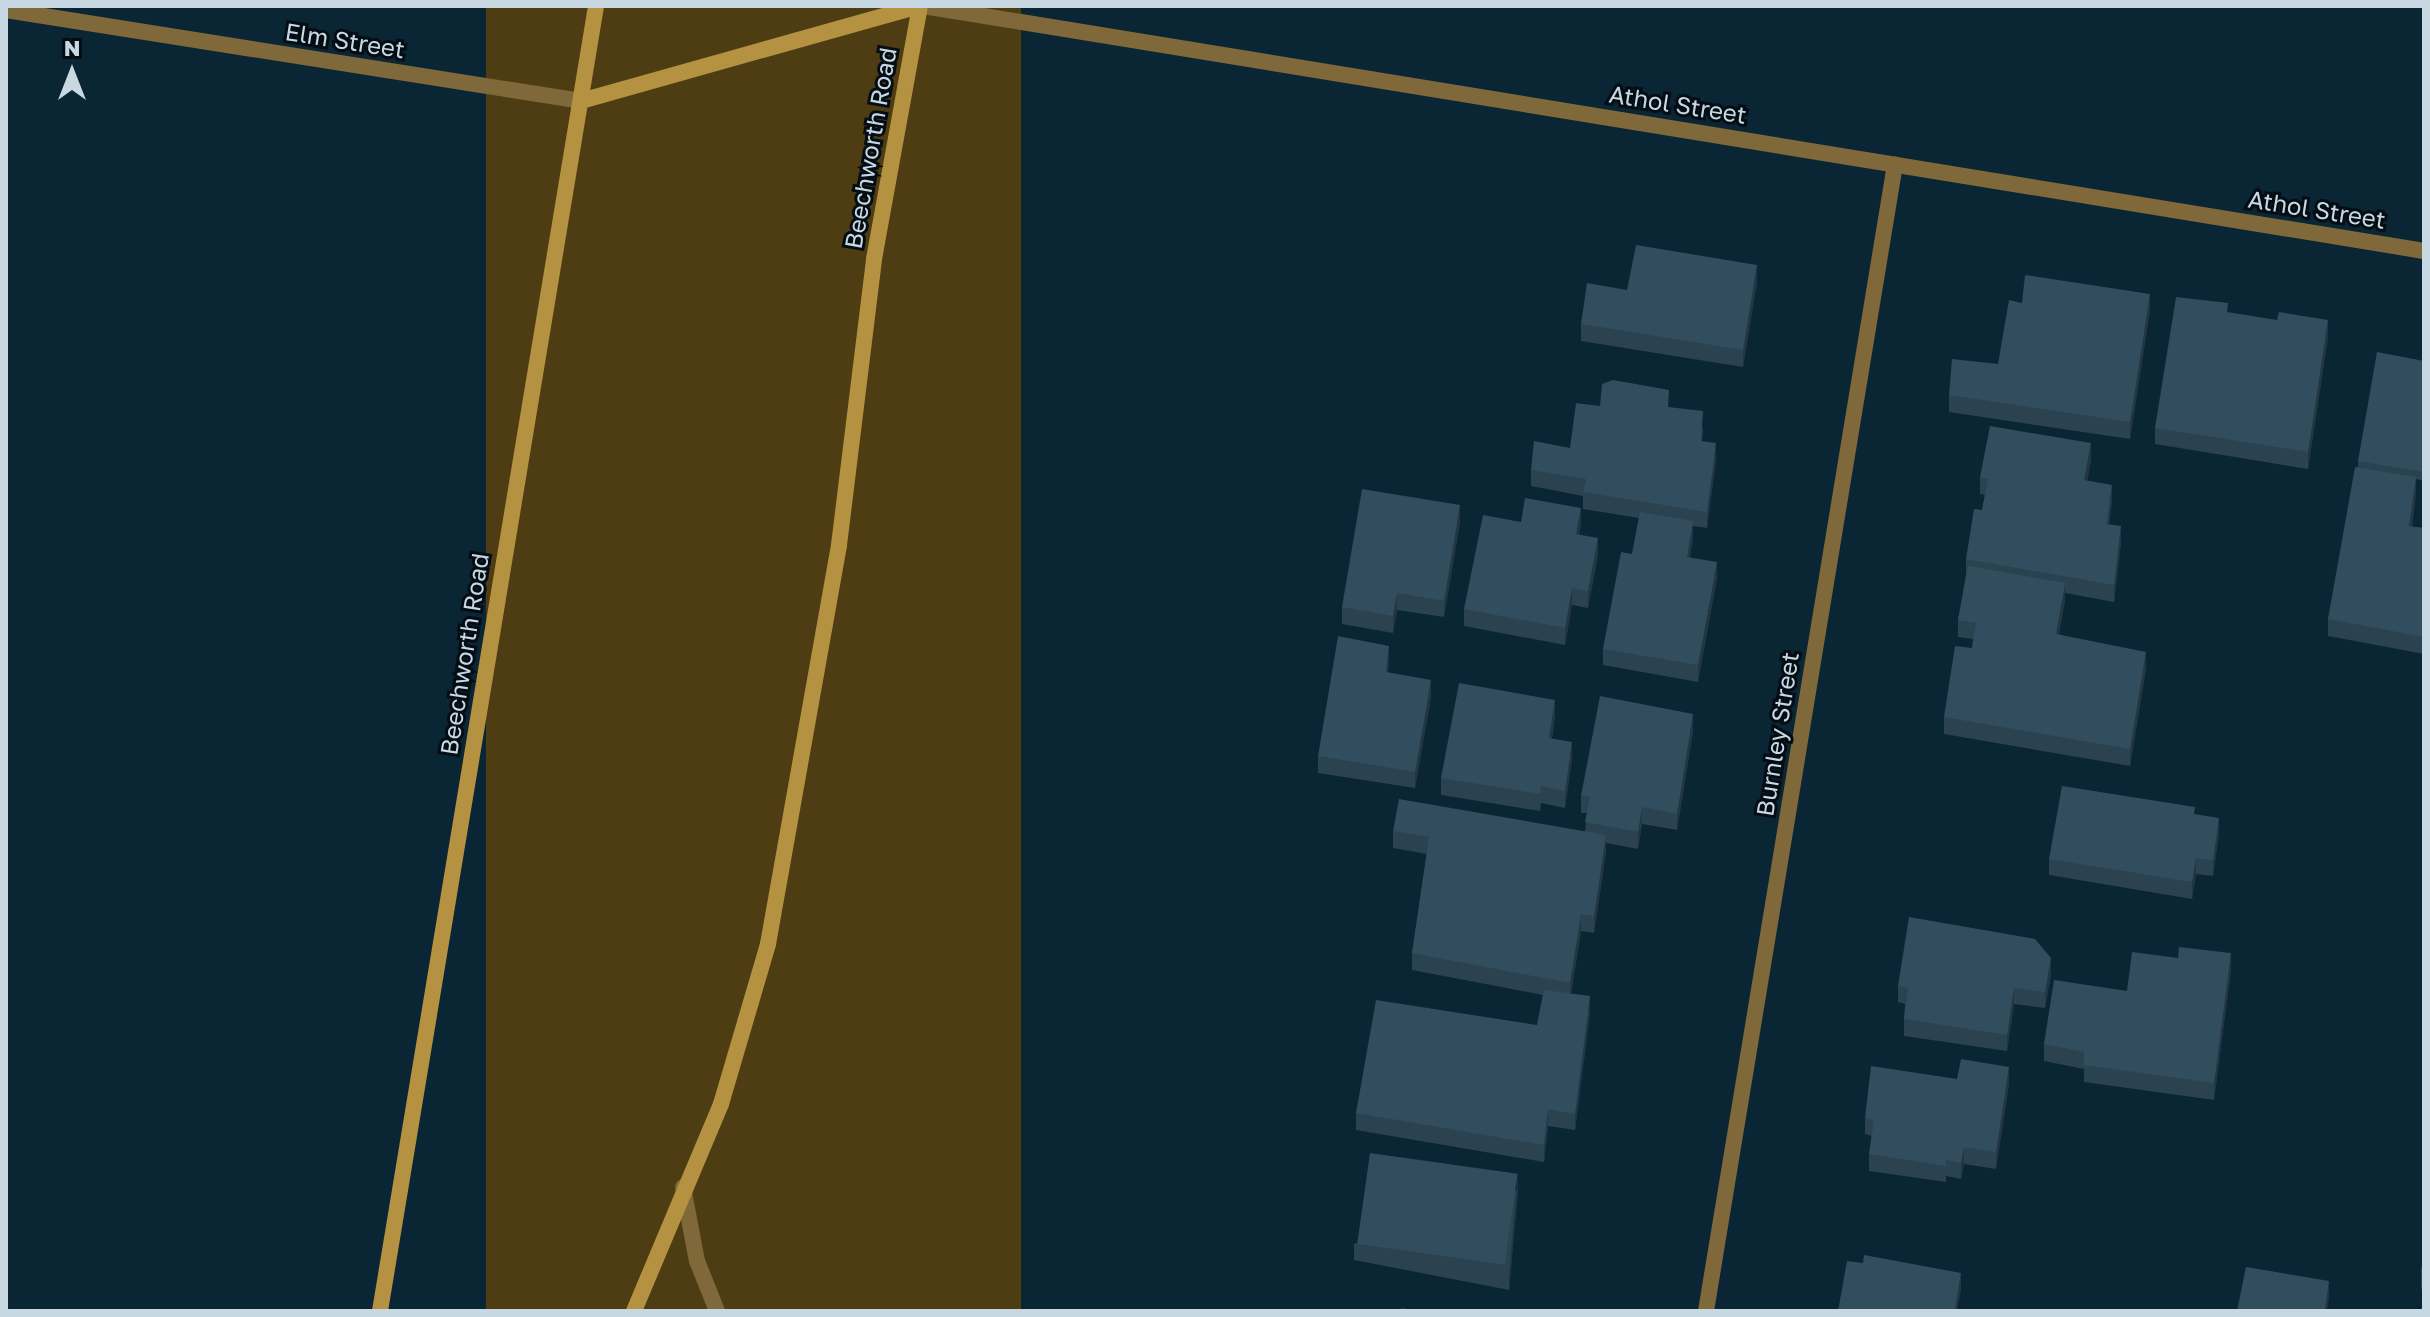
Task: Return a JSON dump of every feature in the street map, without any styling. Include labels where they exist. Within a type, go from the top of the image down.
[{"type":"main road","name":"Beechworth Road","points":[[380,1311],[596,6]]},
{"type":"main road","name":"Beechworth Road","points":[[634,1311],[683,1187],[721,1104],[768,944],[839,545],[874,259],[921,6]]},
{"type":"main road","points":[[581,101],[921,6]]},
{"type":"street","name":"Athol Street","points":[[921,6],[2424,251]]},
{"type":"street","name":"Elm Street","points":[[6,10],[581,101]]},
{"type":"street","name":"Burnley Street","points":[[1706,1311],[1895,164]]},
{"type":"street","points":[[683,1187],[697,1261],[717,1311]]},
{"type":"shaded area","points":[[486,6],[1021,6],[1021,1311],[486,1311]]},
{"type":"building","points":[[1636,245],[1757,265],[1743,350],[1581,324],[1587,283],[1627,290]]},
{"type":"building","points":[[2025,275],[2150,294],[2130,422],[1949,395],[1952,359],[1998,364],[2009,300],[2022,303]]},
{"type":"building","points":[[2176,297],[2228,303],[2227,312],[2277,320],[2279,312],[2328,320],[2308,452],[2155,428]]},
{"type":"building","points":[[2377,352],[2424,361],[2424,472],[2358,461]]},
{"type":"building","points":[[1613,380],[1669,390],[1668,407],[1703,411],[1701,441],[1716,443],[1707,512],[1583,492],[1586,479],[1531,470],[1534,441],[1570,448],[1576,403],[1600,406],[1602,384]]},
{"type":"building","points":[[1990,426],[2091,443],[2084,480],[2112,485],[2107,524],[2121,526],[2114,585],[1966,559],[1974,509],[1982,510],[1988,479],[1980,477]]},
{"type":"building","points":[[2355,467],[2416,477],[2409,526],[2424,528],[2424,637],[2328,619]]},
{"type":"building","points":[[1362,489],[1460,505],[1444,601],[1397,593],[1393,616],[1342,607]]},
{"type":"building","points":[[1525,498],[1581,508],[1576,534],[1598,538],[1588,591],[1572,588],[1565,628],[1464,609],[1483,515],[1521,522]]},
{"type":"building","points":[[1640,512],[1693,521],[1687,557],[1717,562],[1698,665],[1603,649],[1621,552],[1632,554]]},
{"type":"building","points":[[1968,566],[2065,583],[2056,634],[2146,652],[2130,749],[1944,717],[1955,646],[1972,648],[1976,623],[1958,620]]},
{"type":"building","points":[[1338,636],[1389,646],[1386,672],[1431,680],[1415,772],[1318,756]]},
{"type":"building","points":[[1459,683],[1555,700],[1549,738],[1572,742],[1565,791],[1541,786],[1540,794],[1441,778]]},
{"type":"building","points":[[1600,696],[1693,714],[1677,814],[1642,807],[1638,832],[1585,822],[1590,796],[1581,796]]},
{"type":"building","points":[[2062,786],[2195,807],[2194,814],[2219,818],[2213,860],[2196,858],[2192,882],[2049,859]]},
{"type":"building","points":[[1399,799],[1606,835],[1594,916],[1581,914],[1570,983],[1412,953],[1429,837],[1393,831]]},
{"type":"building","points":[[1909,917],[2035,939],[2051,958],[2045,992],[2014,988],[2007,1035],[1904,1019],[1908,988],[1898,986]]},
{"type":"building","points":[[2179,947],[2231,953],[2214,1083],[2084,1065],[2084,1052],[2044,1044],[2054,980],[2127,991],[2132,952],[2178,958]]},
{"type":"building","points":[[1544,990],[1590,996],[1575,1114],[1548,1109],[1544,1145],[1356,1113],[1376,1000],[1537,1025]]},
{"type":"building","points":[[1961,1059],[2009,1067],[1996,1152],[1964,1147],[1961,1163],[1946,1160],[1946,1166],[1869,1154],[1874,1120],[1865,1118],[1871,1066],[1957,1079]]},
{"type":"building","points":[[1370,1153],[1518,1174],[1505,1265],[1357,1244]]},
{"type":"building","points":[[1864,1255],[1961,1273],[1955,1311],[1838,1311],[1847,1261],[1863,1263]]},
{"type":"building","points":[[2246,1267],[2329,1281],[2325,1311],[2237,1311]]}]
